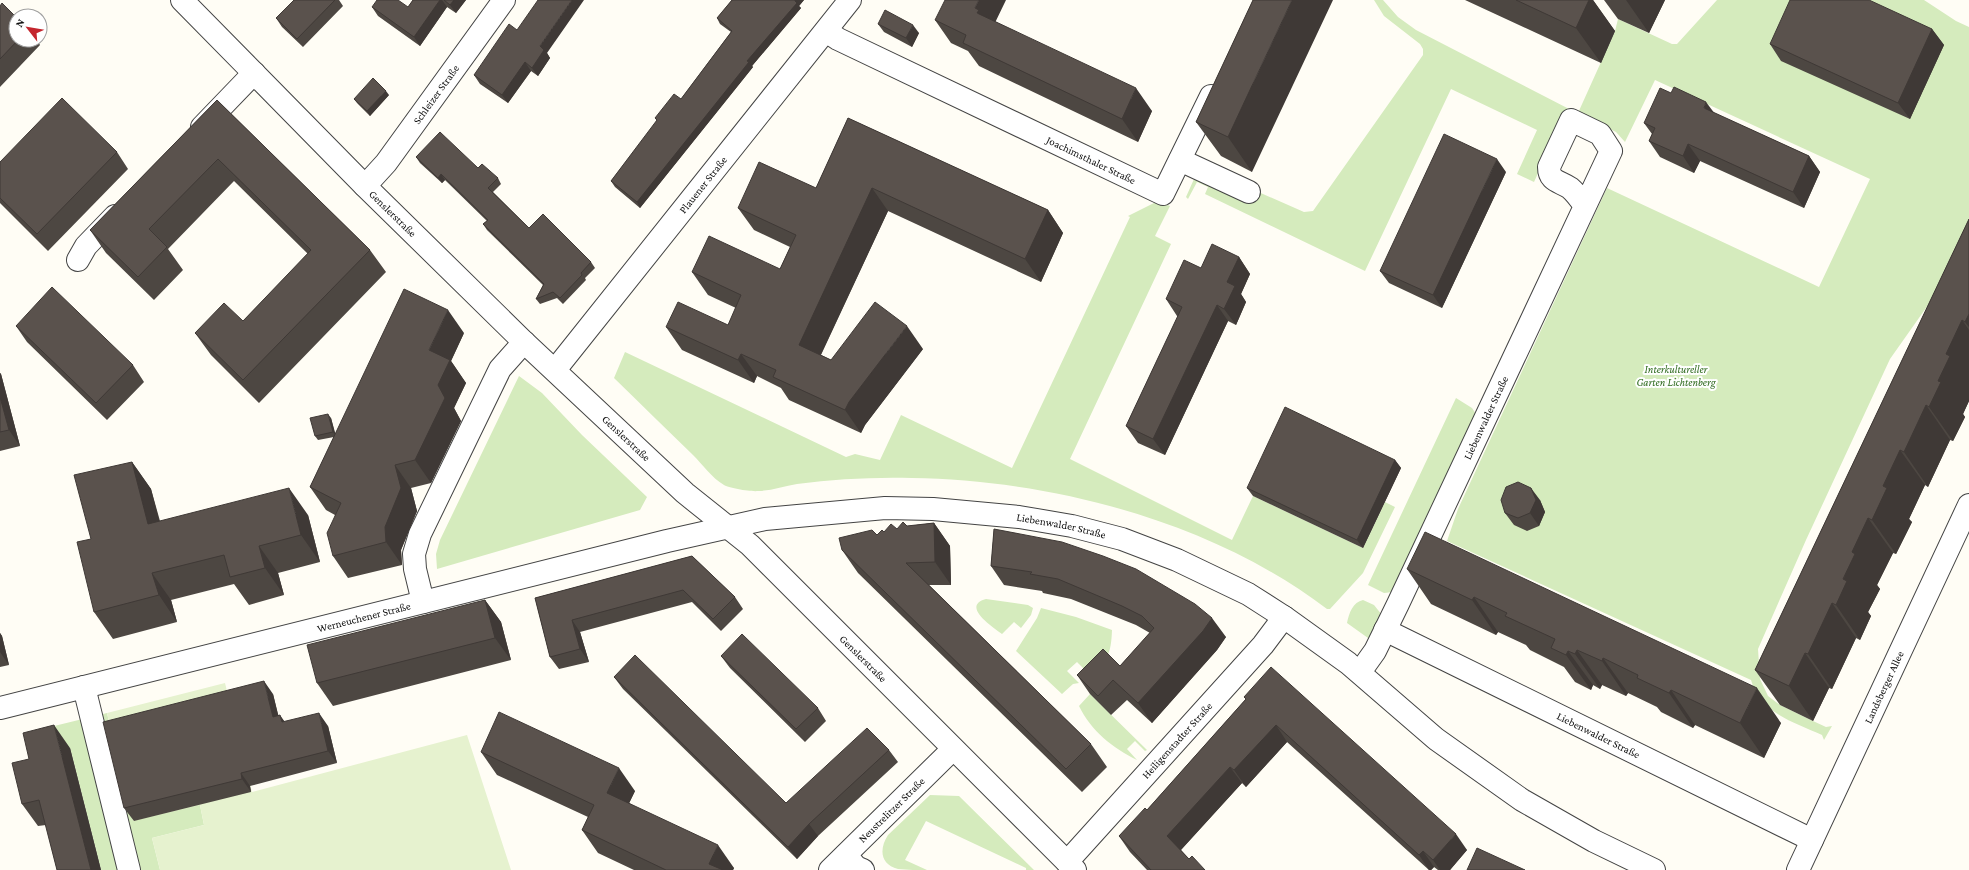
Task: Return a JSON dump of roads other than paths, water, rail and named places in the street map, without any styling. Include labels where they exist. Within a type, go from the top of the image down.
[{"type":"street","name":"Genslerstraße","points":[[182,0],[365,186],[524,342],[685,493],[750,545],[1071,866]]},
{"type":"street","name":"Schleizer Straße","points":[[365,186],[386,163],[504,0]]},
{"type":"street","name":"Plauener Straße","points":[[555,370],[850,0]]},
{"type":"street","name":"Joachimsthaler Straße","points":[[826,31],[838,40],[1163,194],[1220,76]]},
{"type":"street","points":[[185,144],[254,73]]},
{"type":"street","points":[[1180,160],[1250,192]]},
{"type":"street","points":[[78,260],[86,246],[130,201]]},
{"type":"street","name":"Liebenwalder Straße","points":[[1360,672],[1375,651],[1585,206]]},
{"type":"street","points":[[423,602],[415,569],[414,554],[420,534],[500,369],[524,342]]},
{"type":"street","name":"Landsberger Allee","points":[[1798,870],[1969,505]]},
{"type":"street","name":"Liebenwalder Straße","points":[[728,528],[765,519],[885,508],[933,509],[1026,519],[1072,526],[1122,540],[1177,560],[1248,594],[1284,617],[1360,672],[1436,739],[1522,800],[1594,841],[1654,870]]},
{"type":"street","name":"Werneuchener Straße","points":[[0,708],[667,541],[728,528]]},
{"type":"street","name":"Heiligenstadter Straße","points":[[1071,866],[1262,645],[1284,617]]},
{"type":"street","name":"Liebenwalder Straße","points":[[1385,630],[1812,840]]},
{"type":"street","points":[[84,687],[129,870]]},
{"type":"street","name":"Neustrelitzer Straße","points":[[830,870],[953,748]]},
{"type":"street","points":[[846,855],[856,867],[863,870]]},
{"type":"park label","name":"Interkultureller Garten Lichtenberg","points":[[1676,375]]}]
